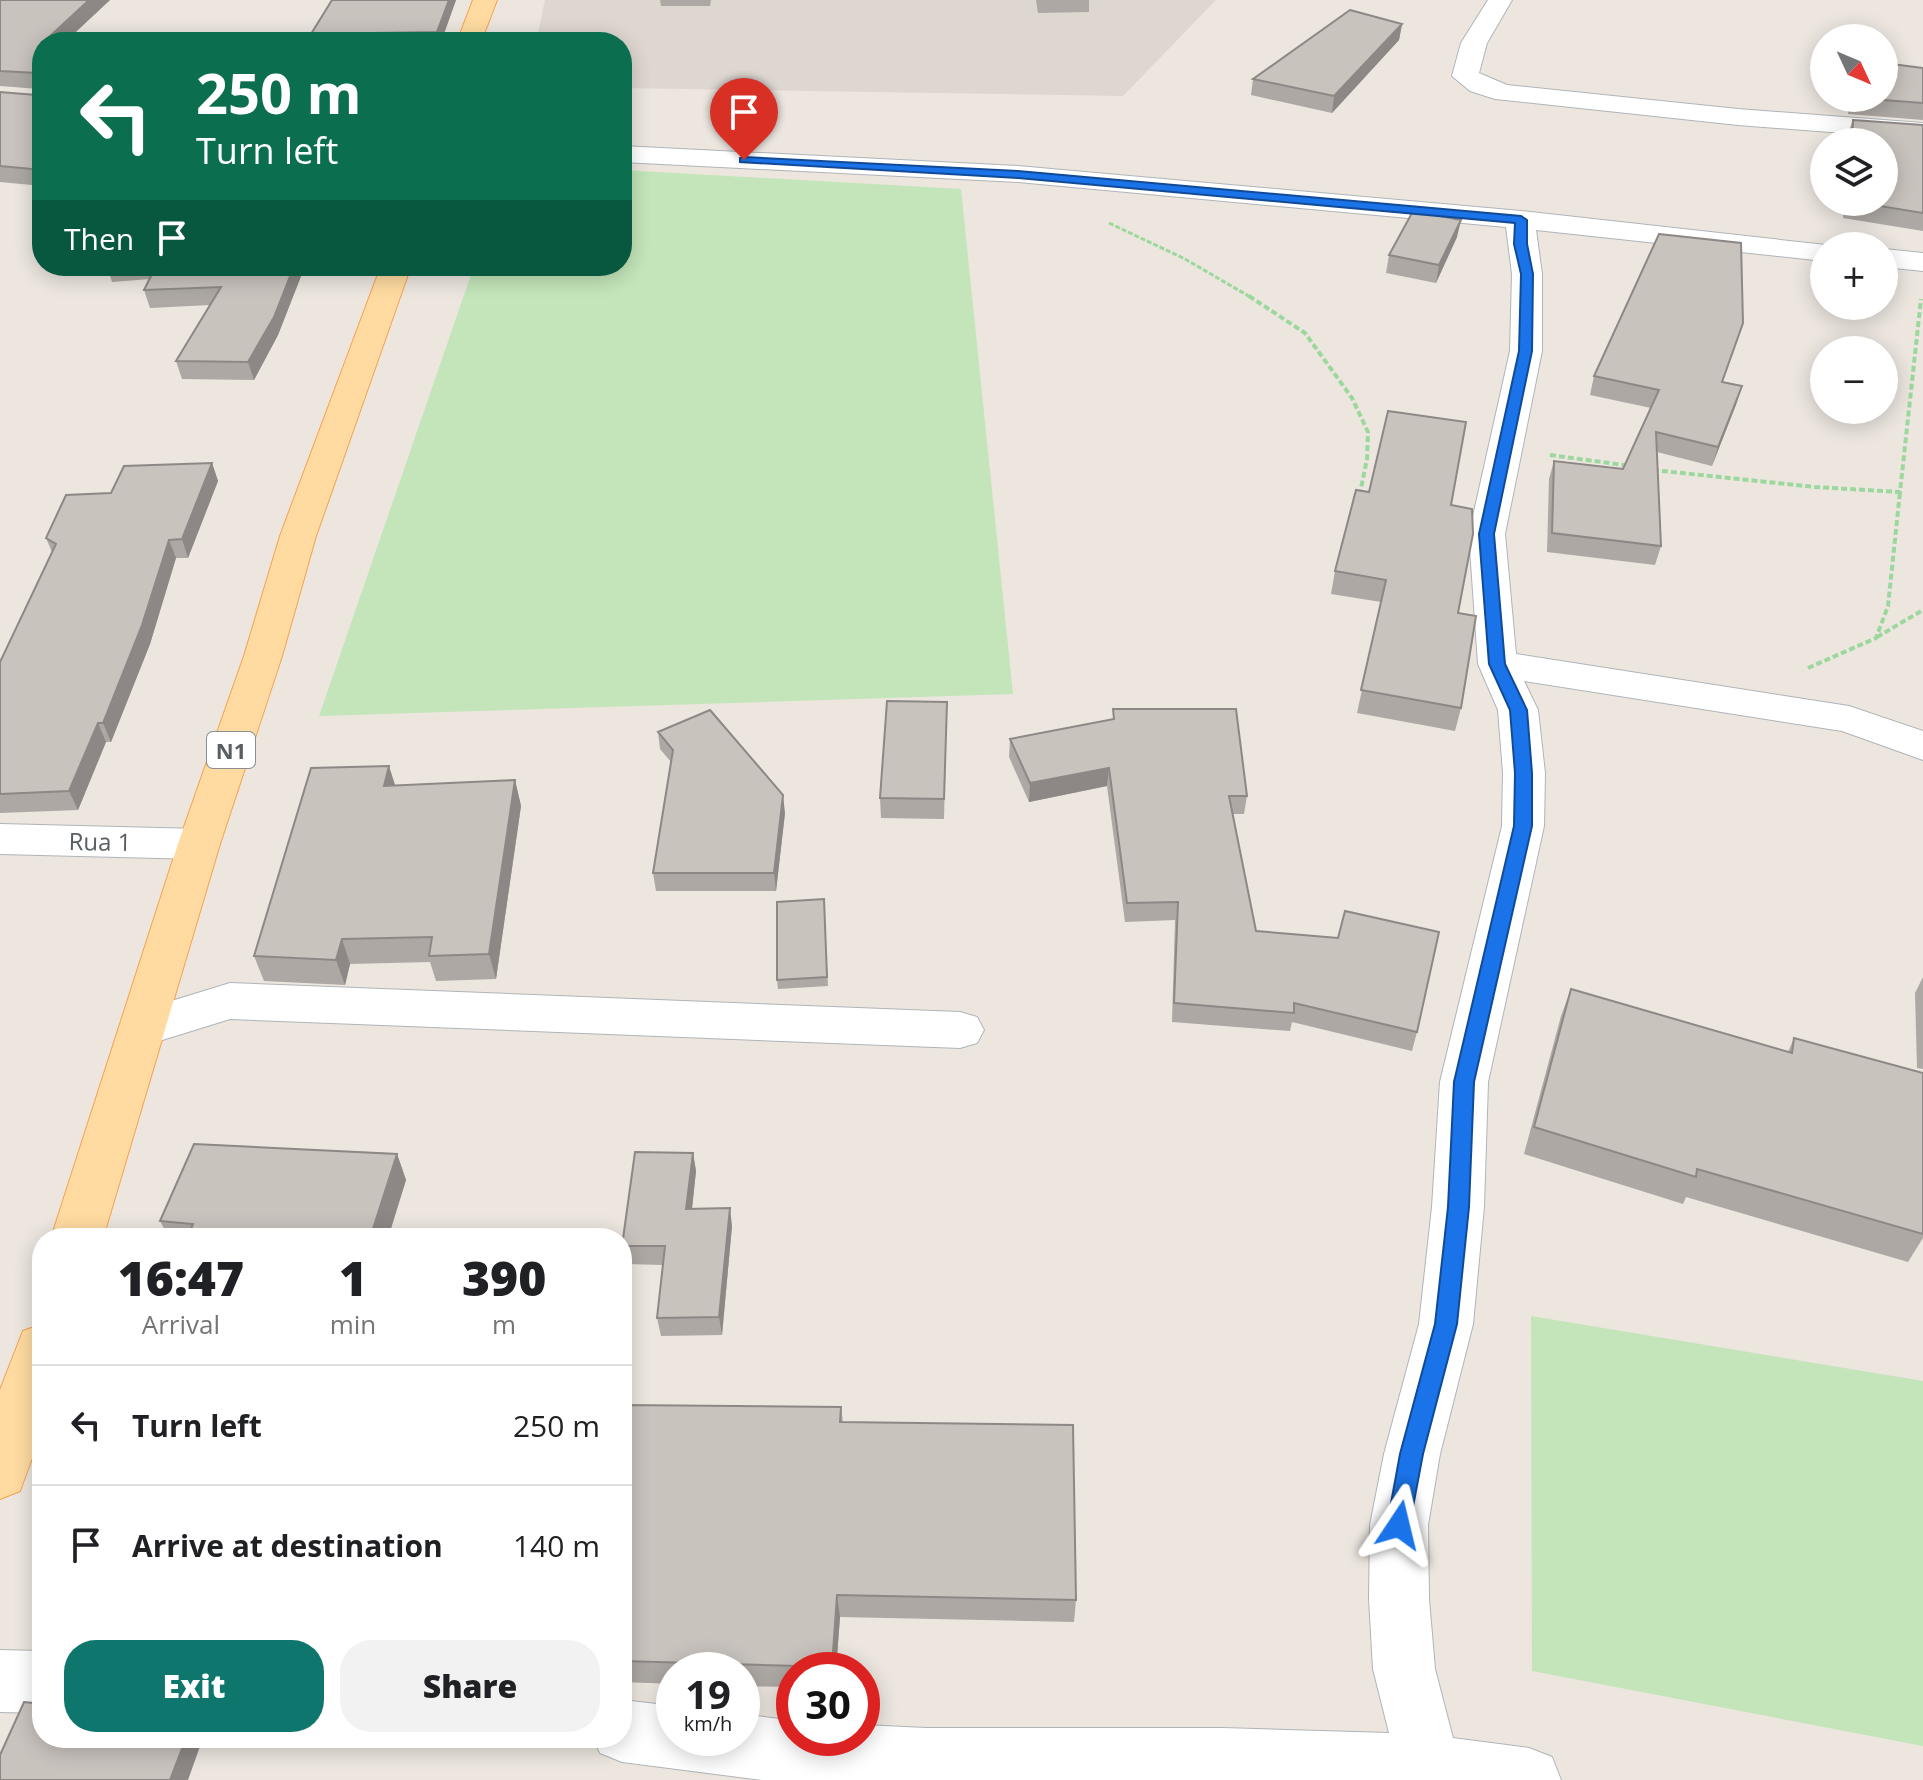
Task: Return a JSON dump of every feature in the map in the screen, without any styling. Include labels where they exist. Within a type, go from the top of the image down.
[{"type":"main road","points":[[473,32],[485,0]]},
{"type":"main road","name":"N1","points":[[80,1228],[199,844],[263,656],[298,536],[392,276]]},
{"type":"main road","points":[[0,1472],[32,1378]]},
{"type":"street","points":[[1500,0],[1474,43],[1465,76],[1479,85],[1504,93],[1738,117],[1923,131]]},
{"type":"street","points":[[632,155],[1018,174],[1521,220],[1810,251]]},
{"type":"street","points":[[1429,1766],[1404,1669],[1399,1599],[1399,1525],[1412,1454],[1446,1324],[1458,1207],[1464,1082],[1523,826],[1524,773],[1518,710],[1497,664],[1487,534],[1526,351],[1527,274],[1521,244],[1521,220]]},
{"type":"street","points":[[1898,259],[1923,262]]},
{"type":"street","points":[[1497,664],[1849,719],[1923,746]]},
{"type":"street","name":"Rua 1","points":[[0,839],[199,844]]},
{"type":"street","points":[[143,1028],[230,1001],[960,1030]]},
{"type":"street","points":[[0,1681],[32,1682]]},
{"type":"street","points":[[632,1732],[656,1735]]},
{"type":"street","points":[[760,1748],[926,1760],[1223,1760],[1429,1766],[1529,1780]]},
{"type":"path","points":[[1107,223],[1185,259],[1281,315],[1305,333],[1352,398],[1368,432],[1367,459],[1358,502]]},
{"type":"path","points":[[1876,638],[1888,606],[1921,292]]},
{"type":"path","points":[[1505,450],[1727,479],[1900,492]]},
{"type":"path","points":[[1794,674],[1876,638],[1923,610]]},
{"type":"shaded area","points":[[545,0],[1216,0],[1123,96],[632,88],[632,32],[538,32]]},
{"type":"green space","points":[[632,171],[961,189],[1013,694],[319,716],[471,276],[632,276]]},
{"type":"green space","points":[[1531,1316],[1923,1381],[1923,1746],[1532,1671]]},
{"type":"building","points":[[0,0],[89,0],[55,32],[32,32],[32,73],[0,71]]},
{"type":"building","points":[[332,0],[449,0],[437,32],[312,32]]},
{"type":"building","points":[[1350,10],[1402,24],[1334,96],[1253,79]]},
{"type":"building","points":[[1898,65],[1923,68],[1923,103],[1898,101]]},
{"type":"building","points":[[0,92],[32,95],[32,169],[0,166]]},
{"type":"building","points":[[1853,120],[1923,125],[1923,213],[1898,209],[1898,128],[1853,128]]},
{"type":"building","points":[[1413,211],[1461,220],[1439,265],[1389,255]]},
{"type":"building","points":[[1659,234],[1741,243],[1743,323],[1722,382],[1742,386],[1718,447],[1656,432],[1661,546],[1552,533],[1554,461],[1623,469],[1659,390],[1594,376]]},
{"type":"building","points":[[151,276],[290,276],[274,317],[248,362],[176,361],[221,287],[144,290]]},
{"type":"building","points":[[1388,411],[1466,422],[1451,505],[1472,509],[1473,534],[1458,613],[1476,616],[1461,708],[1361,690],[1386,580],[1335,571],[1356,490],[1369,492]]},
{"type":"building","points":[[212,463],[182,539],[169,540],[142,625],[103,723],[98,723],[69,791],[0,794],[0,662],[56,544],[46,538],[66,495],[111,493],[124,466]]},
{"type":"building","points":[[887,701],[947,702],[944,799],[880,798]]},
{"type":"building","points":[[1113,709],[1236,709],[1247,796],[1229,796],[1256,931],[1338,938],[1345,911],[1439,932],[1417,1032],[1294,1003],[1294,1013],[1174,1003],[1178,902],[1127,903],[1109,768],[1030,783],[1010,739],[1114,719]]},
{"type":"building","points":[[710,710],[783,795],[774,873],[653,873],[673,750],[658,732]]},
{"type":"building","points":[[389,766],[384,786],[515,780],[489,954],[429,956],[432,937],[342,939],[336,960],[254,956],[311,768]]},
{"type":"building","points":[[824,899],[827,977],[777,980],[777,902]]},
{"type":"building","points":[[1571,989],[1792,1053],[1794,1038],[1923,1073],[1923,1234],[1697,1169],[1696,1177],[1534,1127]]},
{"type":"building","points":[[194,1144],[397,1154],[373,1228],[191,1228],[193,1224],[160,1221]]},
{"type":"building","points":[[635,1152],[693,1153],[686,1209],[730,1208],[719,1317],[657,1318],[665,1246],[632,1246],[632,1228],[624,1228]]},
{"type":"building","points":[[632,1405],[841,1407],[840,1422],[1073,1425],[1076,1600],[837,1595],[833,1652],[776,1652],[776,1665],[760,1665],[760,1652],[656,1652],[656,1662],[632,1661]]},
{"type":"building","points":[[24,1702],[32,1703],[32,1748],[182,1748],[170,1780],[0,1780],[0,1755]]},
{"type":"route","points":[[744,160],[1018,174],[1521,220],[1521,244],[1527,274],[1526,351],[1487,534],[1497,664],[1518,710],[1524,773],[1523,826],[1464,1082],[1458,1207],[1446,1324],[1412,1454],[1399,1525]]}]
